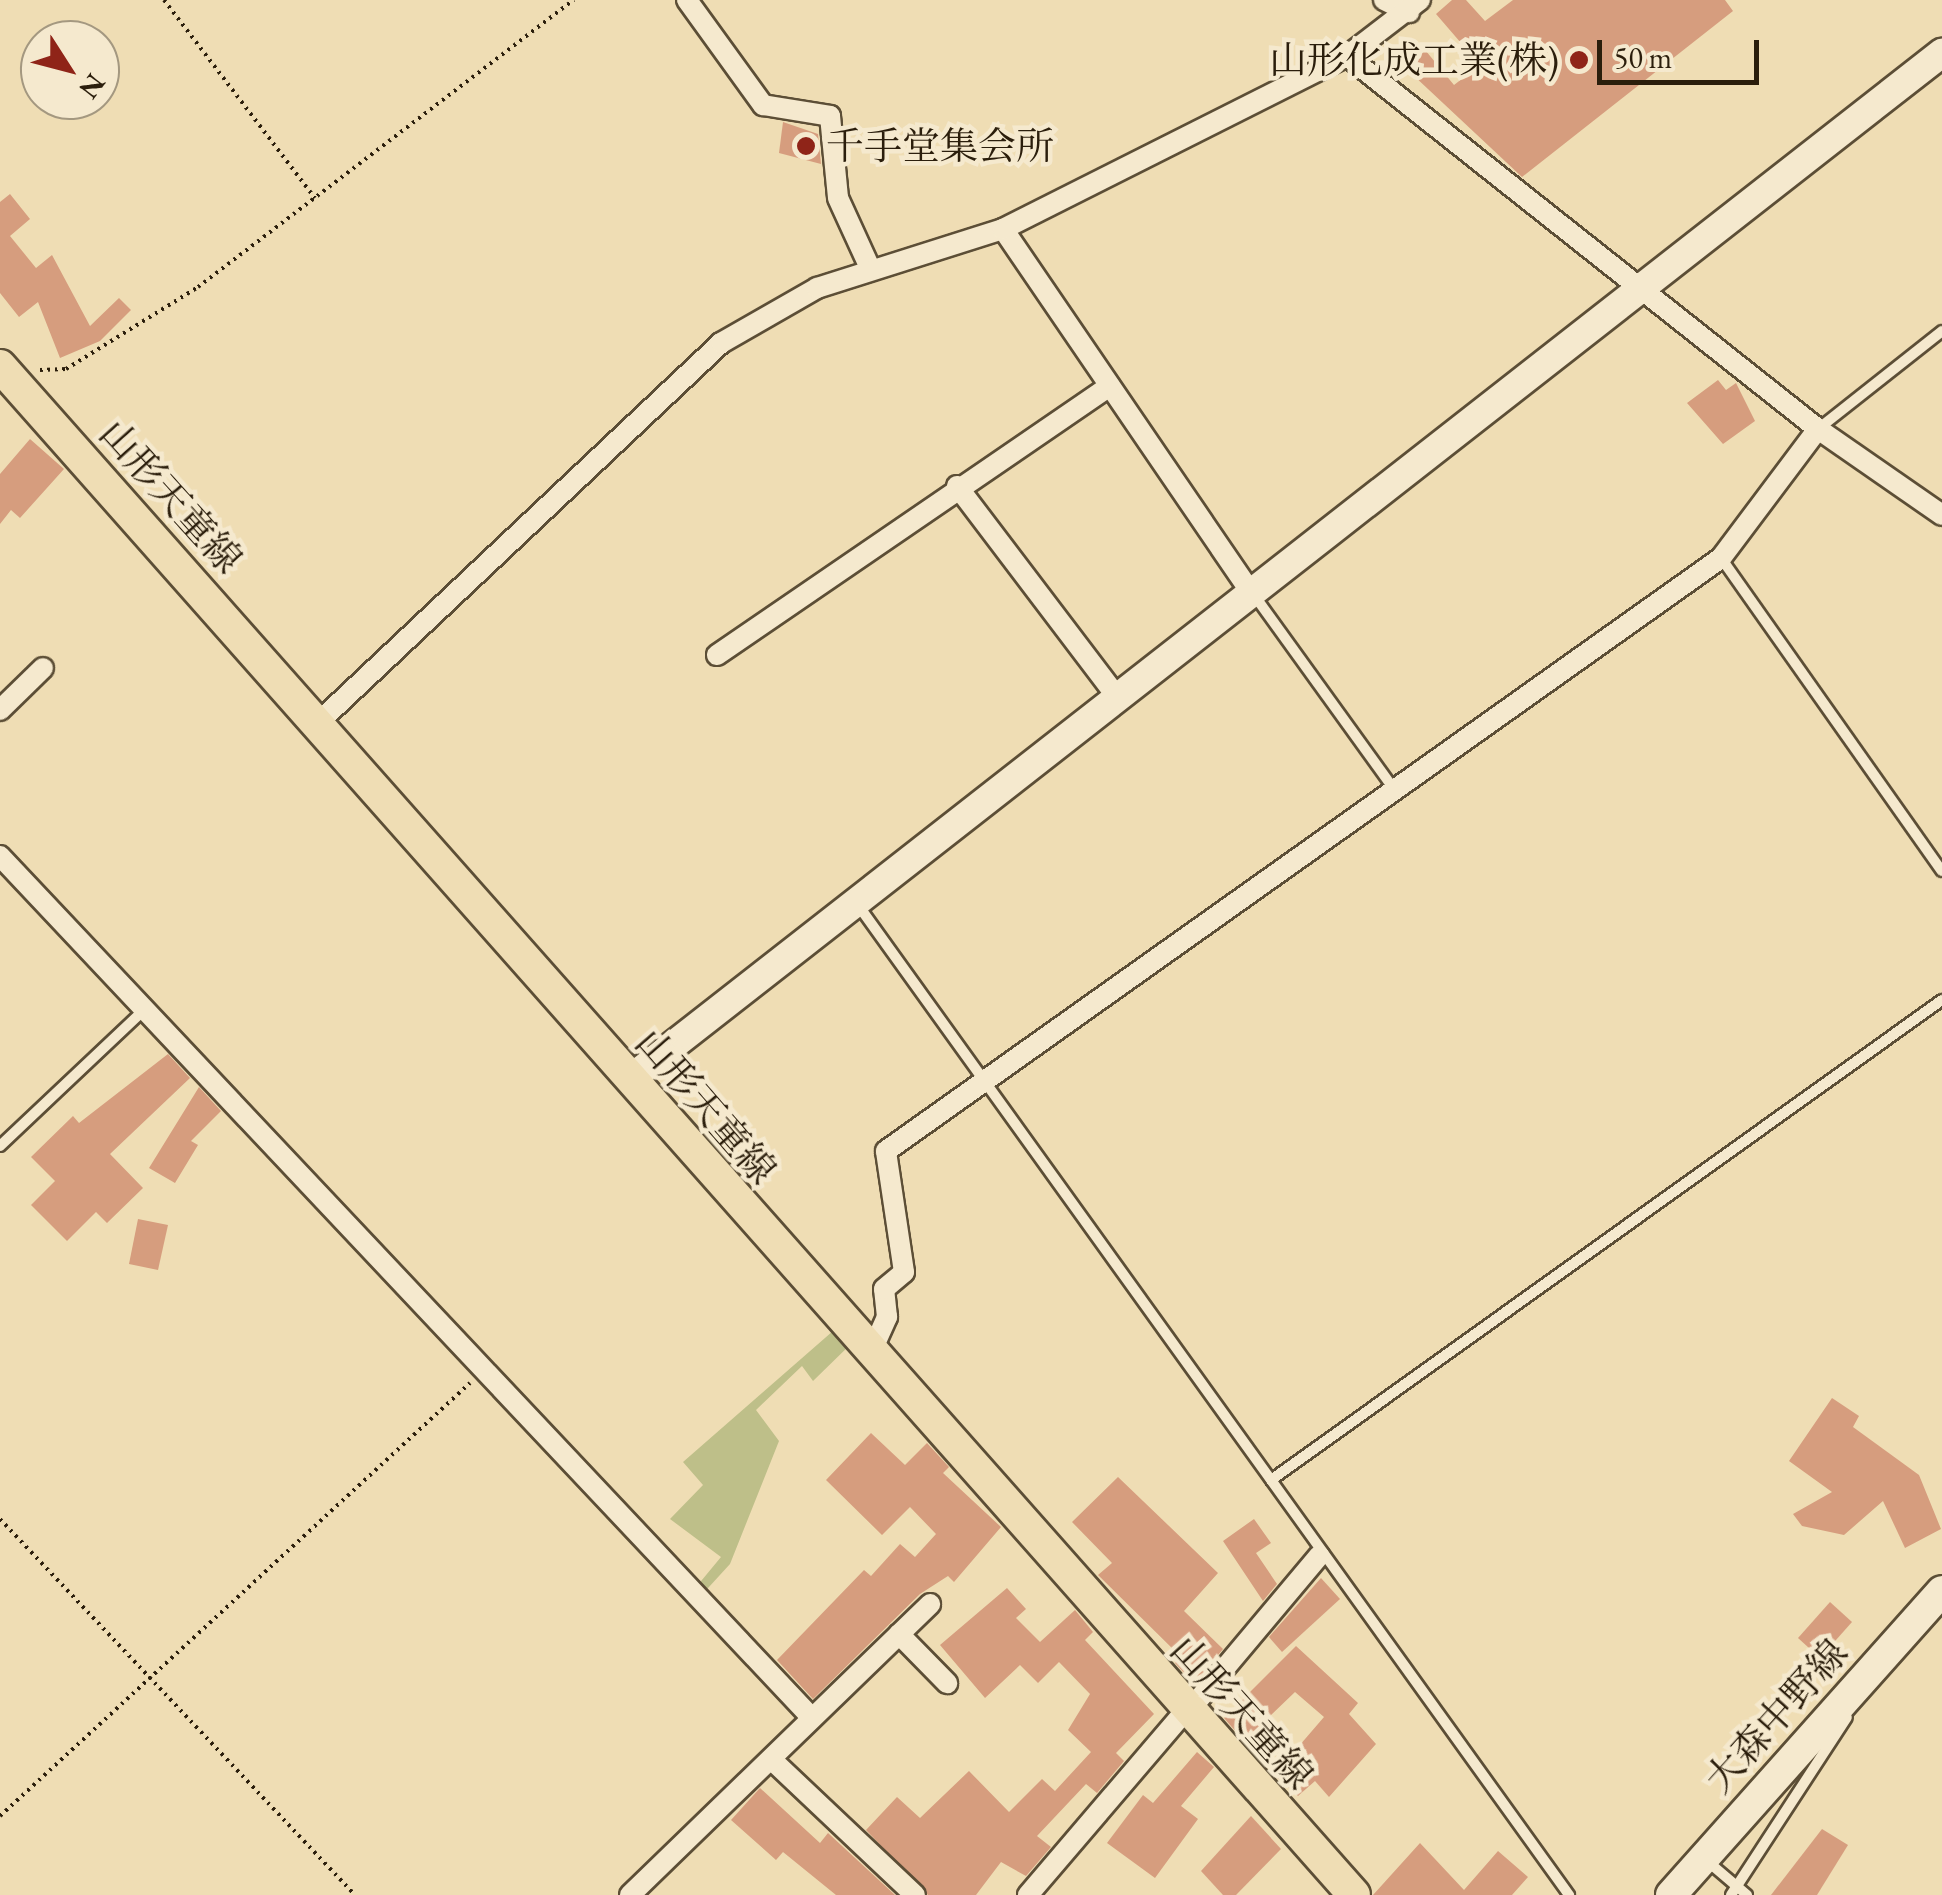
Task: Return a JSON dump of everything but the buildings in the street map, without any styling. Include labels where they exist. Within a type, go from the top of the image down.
[{"type":"main road","name":"山形天童線","points":[[2,369],[321,720],[870,1356],[1354,1895]]},
{"type":"main road","name":"大森中野線","points":[[1671,1895],[1942,1591]]},
{"type":"street","points":[[688,0],[764,105],[830,116],[838,198],[871,270]]},
{"type":"street","points":[[1384,0],[1414,6]]},
{"type":"street","points":[[321,720],[721,343],[817,288],[1002,230],[1347,56],[1414,6]]},
{"type":"street","points":[[630,1079],[854,900],[1253,595],[1638,287],[1942,54]]},
{"type":"street","points":[[1347,56],[1818,429],[1942,515]]},
{"type":"street","points":[[1002,230],[1253,595]]},
{"type":"street","points":[[717,655],[957,486],[1110,386]]},
{"type":"street","points":[[870,1356],[887,1318],[884,1289],[904,1272],[886,1151],[1720,558],[1818,429]]},
{"type":"street","points":[[957,486],[1118,698]]},
{"type":"street","points":[[0,710],[43,668]]},
{"type":"street","points":[[0,856],[481,1372],[812,1718]]},
{"type":"street","points":[[1028,1895],[1319,1556]]},
{"type":"street","points":[[630,1895],[930,1604]]},
{"type":"street","points":[[899,1634],[947,1683]]},
{"type":"street","points":[[771,1759],[915,1895]]},
{"type":"lane","points":[[1818,429],[1942,330]]},
{"type":"lane","points":[[1720,558],[1942,871]]},
{"type":"lane","points":[[1253,595],[1394,788]]},
{"type":"lane","points":[[854,900],[1270,1480],[1319,1556],[1568,1895]]},
{"type":"lane","points":[[1270,1480],[1942,1000]]},
{"type":"lane","points":[[0,1146],[144,1009]]},
{"type":"lane","points":[[1734,1891],[1894,1644]]},
{"type":"lane","points":[[1703,1858],[1734,1891],[1747,1895]]},
{"type":"path","points":[[164,0],[315,198]]},
{"type":"path","points":[[2,369],[66,369],[198,288],[574,0]]},
{"type":"path","points":[[0,1816],[153,1680],[481,1372]]},
{"type":"path","points":[[0,1519],[356,1895]]},
{"type":"green space","points":[[841,1324],[855,1340],[813,1381],[802,1366],[756,1410],[779,1441],[730,1564],[698,1599],[692,1592],[721,1557],[670,1519],[703,1485],[683,1462]]},
{"type":"place","name":"山形化成工業(株)","points":[[1579,60]]},
{"type":"place","name":"千手堂集会所","points":[[806,146]]}]
